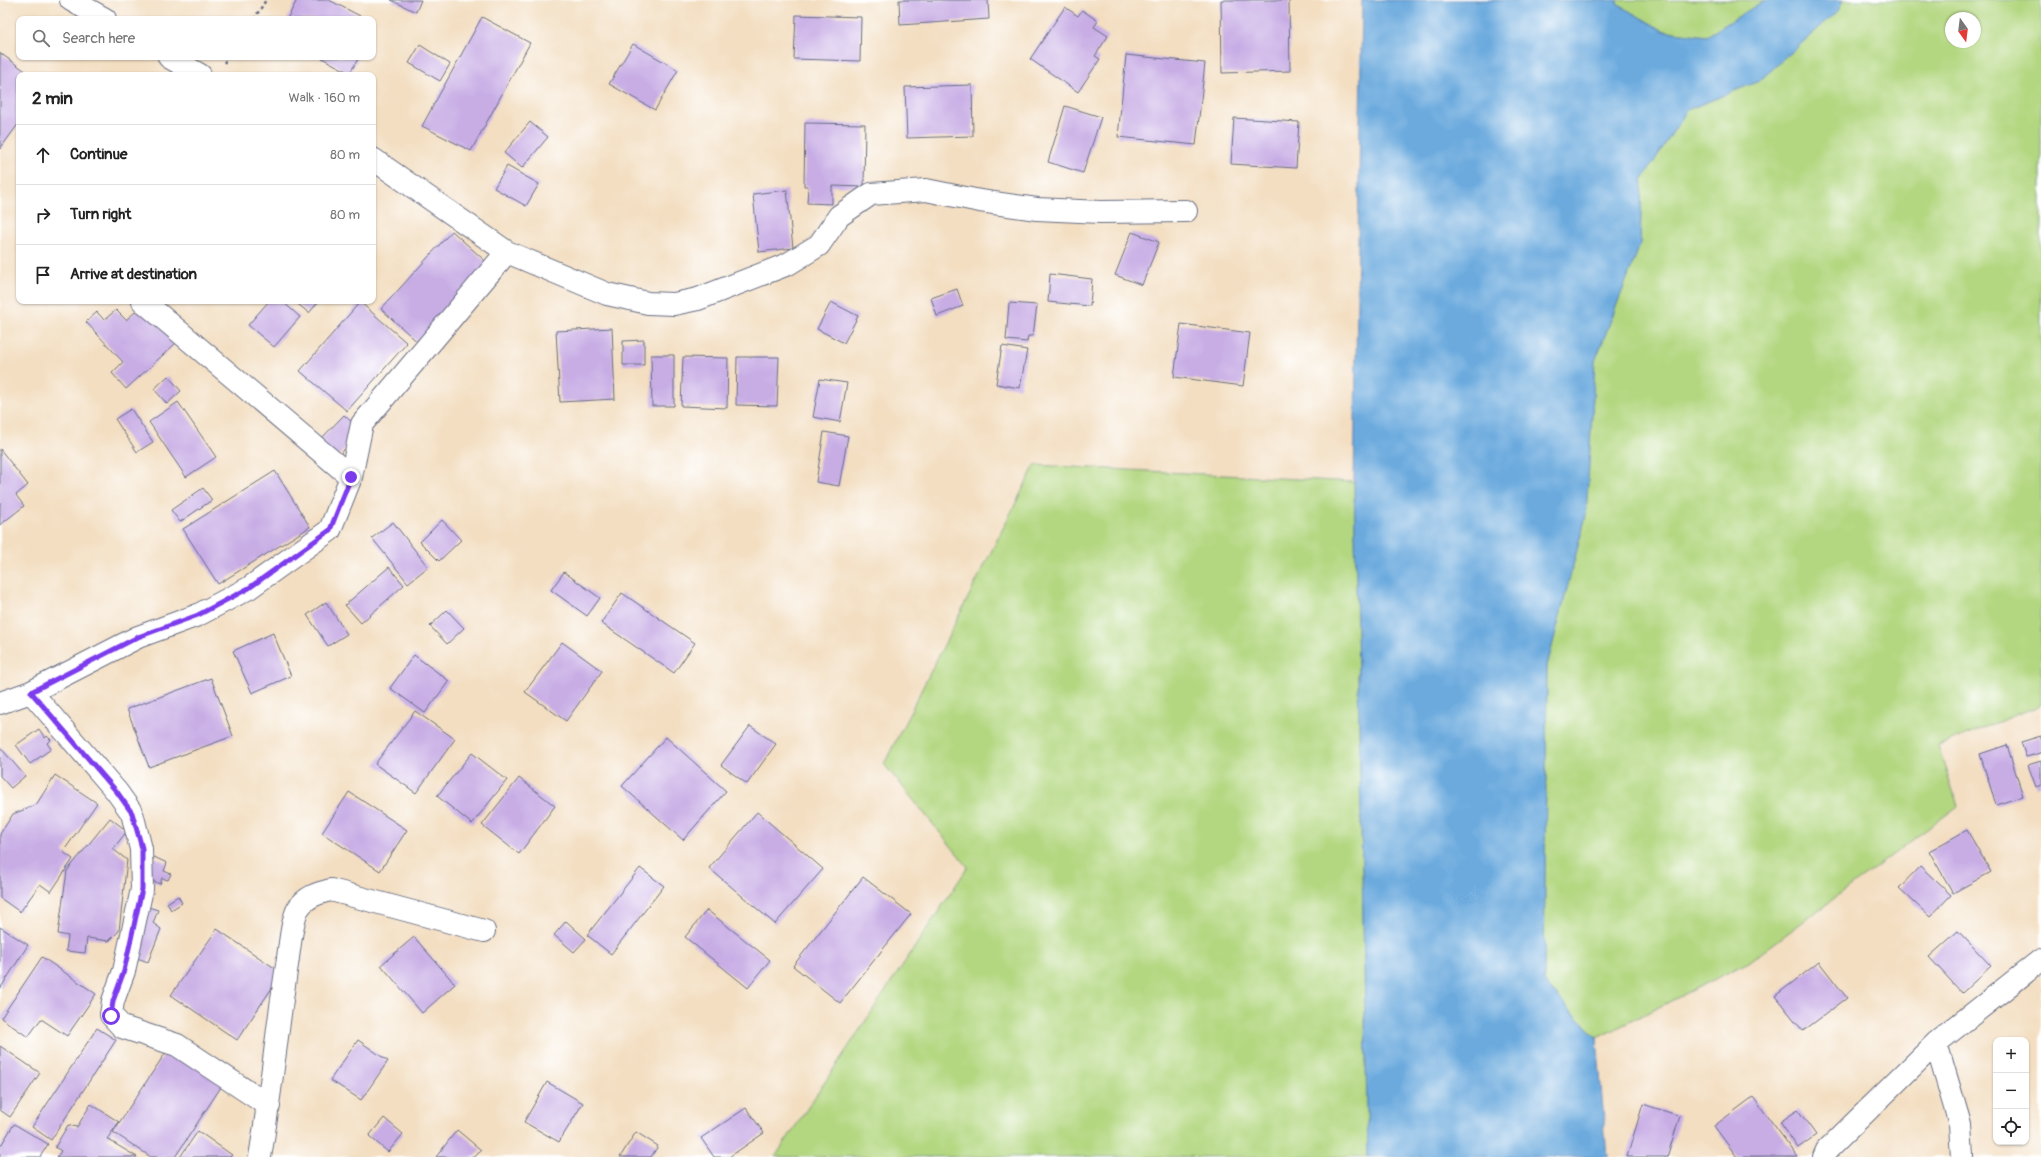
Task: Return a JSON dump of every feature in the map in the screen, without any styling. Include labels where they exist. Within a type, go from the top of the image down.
[{"type":"street","points":[[71,0],[100,16]]},
{"type":"street","points":[[174,60],[195,72]]},
{"type":"street","points":[[376,161],[507,252],[607,294],[648,303],[674,304],[698,299],[788,264],[819,245],[839,216],[870,194],[926,190],[980,201],[1037,209],[1101,212],[1186,211]]},
{"type":"street","points":[[0,703],[31,692],[138,637],[198,615],[249,588],[330,530],[351,477],[362,424],[507,252]]},
{"type":"street","points":[[147,304],[351,477]]},
{"type":"street","points":[[31,692],[117,792],[132,813],[142,848],[142,889],[124,971],[113,1001],[111,1016],[122,1027],[177,1045],[268,1106]]},
{"type":"street","points":[[260,1157],[268,1106],[274,1050],[292,933],[298,909],[312,895],[332,890],[484,931]]},
{"type":"street","points":[[1824,1157],[1827,1150],[1936,1043],[2041,960]]},
{"type":"street","points":[[1936,1043],[1960,1124],[1962,1157]]},
{"type":"path","points":[[256,16],[266,0]]},
{"type":"green space","points":[[1617,0],[1765,0],[1707,36],[1664,31],[1617,4]]},
{"type":"green space","points":[[1843,0],[2041,0],[2041,705],[1938,746],[1958,806],[1749,962],[1597,1038],[1544,982],[1547,666],[1586,515],[1595,361],[1640,245],[1642,180],[1687,110],[1759,81],[1838,11]]},
{"type":"green space","points":[[1035,465],[1354,482],[1368,1157],[775,1157],[968,867],[884,764]]},
{"type":"water","points":[[1362,0],[1617,0],[1617,4],[1664,31],[1707,36],[1765,0],[1843,0],[1838,11],[1759,81],[1687,110],[1642,180],[1640,245],[1595,361],[1586,515],[1547,666],[1544,982],[1597,1038],[1607,1157],[1368,1157],[1354,482]]},
{"type":"building","points":[[297,0],[329,0],[360,16],[289,16]]},
{"type":"building","points":[[391,0],[421,0],[416,12]]},
{"type":"building","points":[[899,0],[988,0],[989,19],[900,25]]},
{"type":"building","points":[[1221,0],[1289,0],[1290,71],[1222,73]]},
{"type":"building","points":[[1065,7],[1078,16],[1082,10],[1098,21],[1094,27],[1108,36],[1095,56],[1100,59],[1078,92],[1030,59]]},
{"type":"building","points":[[796,15],[861,17],[860,61],[794,59]]},
{"type":"building","points":[[482,17],[530,43],[471,151],[422,126]]},
{"type":"building","points":[[633,44],[678,70],[655,110],[609,84]]},
{"type":"building","points":[[420,45],[450,64],[440,81],[409,63]]},
{"type":"building","points":[[0,53],[27,72],[16,72],[16,127],[0,149]]},
{"type":"building","points":[[1126,55],[1205,63],[1196,145],[1118,137]]},
{"type":"building","points":[[326,60],[357,60],[351,72]]},
{"type":"building","points":[[972,85],[973,136],[907,138],[905,87]]},
{"type":"building","points":[[1065,106],[1101,117],[1083,173],[1048,162]]},
{"type":"building","points":[[1234,118],[1299,122],[1296,168],[1231,164]]},
{"type":"building","points":[[530,122],[548,137],[522,168],[504,153]]},
{"type":"building","points":[[805,123],[865,124],[864,187],[832,186],[832,204],[807,203],[808,186],[804,186]]},
{"type":"building","points":[[507,166],[539,184],[526,206],[494,188]]},
{"type":"building","points":[[787,190],[793,248],[759,252],[753,194]]},
{"type":"building","points":[[452,231],[493,268],[422,346],[381,309]]},
{"type":"building","points":[[1132,232],[1159,242],[1142,285],[1115,275]]},
{"type":"building","points":[[1050,274],[1092,279],[1090,306],[1048,302]]},
{"type":"building","points":[[957,289],[963,306],[937,316],[931,298]]},
{"type":"building","points":[[831,302],[858,316],[844,343],[817,329]]},
{"type":"building","points":[[1009,303],[1037,305],[1033,336],[1028,336],[1027,342],[1006,340]]},
{"type":"building","points":[[266,304],[285,304],[300,317],[274,347],[248,325]]},
{"type":"building","points":[[298,304],[316,304],[309,313]]},
{"type":"building","points":[[358,304],[362,304],[407,343],[347,411],[300,371]]},
{"type":"building","points":[[142,306],[176,343],[126,389],[112,373],[123,362],[86,322],[97,312],[104,320],[116,310],[126,320]]},
{"type":"building","points":[[1181,324],[1250,333],[1243,386],[1174,377]]},
{"type":"building","points":[[612,328],[615,399],[560,402],[556,331]]},
{"type":"building","points":[[644,340],[644,365],[623,365],[623,341]]},
{"type":"building","points":[[1002,346],[1027,350],[1020,388],[996,384]]},
{"type":"building","points":[[651,355],[674,355],[674,406],[652,406]]},
{"type":"building","points":[[683,357],[728,358],[727,408],[681,406]]},
{"type":"building","points":[[737,357],[779,357],[777,406],[736,405]]},
{"type":"building","points":[[168,376],[181,391],[167,404],[154,389]]},
{"type":"building","points":[[820,379],[847,383],[840,422],[813,417]]},
{"type":"building","points":[[178,402],[216,457],[186,477],[149,422]]},
{"type":"building","points":[[131,409],[153,442],[137,452],[115,419]]},
{"type":"building","points":[[344,415],[362,432],[335,459],[318,442]]},
{"type":"building","points":[[824,432],[848,436],[839,486],[816,482]]},
{"type":"building","points":[[0,449],[28,485],[16,495],[24,506],[0,525]]},
{"type":"building","points":[[275,471],[310,527],[218,584],[183,529]]},
{"type":"building","points":[[203,488],[212,500],[180,522],[171,510]]},
{"type":"building","points":[[442,520],[461,540],[439,561],[420,542]]},
{"type":"building","points":[[393,522],[428,567],[408,583],[372,538]]},
{"type":"building","points":[[389,567],[404,585],[361,623],[345,605]]},
{"type":"building","points":[[564,572],[600,598],[587,616],[551,590]]},
{"type":"building","points":[[622,593],[695,643],[674,673],[601,623]]},
{"type":"building","points":[[326,602],[347,634],[328,646],[307,615]]},
{"type":"building","points":[[447,610],[464,628],[447,644],[430,626]]},
{"type":"building","points":[[273,633],[291,676],[252,693],[233,651]]},
{"type":"building","points":[[562,642],[602,671],[566,721],[525,692]]},
{"type":"building","points":[[414,655],[449,681],[425,713],[390,688]]},
{"type":"building","points":[[211,678],[233,736],[149,767],[127,709]]},
{"type":"building","points":[[415,711],[455,739],[416,793],[375,764]]},
{"type":"building","points":[[750,726],[776,744],[747,784],[721,765]]},
{"type":"building","points":[[39,729],[45,738],[47,736],[51,740],[47,743],[51,749],[30,764],[16,745]]},
{"type":"building","points":[[2041,736],[2041,753],[2026,757],[2021,742]]},
{"type":"building","points":[[666,737],[726,791],[683,840],[622,786]]},
{"type":"building","points":[[2007,745],[2023,796],[1996,805],[1980,754]]},
{"type":"building","points":[[0,747],[25,776],[11,788],[0,776]]},
{"type":"building","points":[[472,753],[507,780],[472,824],[437,796]]},
{"type":"building","points":[[2041,761],[2041,785],[2036,787],[2028,765]]},
{"type":"building","points":[[55,775],[97,803],[63,852],[73,859],[51,892],[40,884],[20,912],[0,898],[0,834],[13,814],[36,805]]},
{"type":"building","points":[[519,778],[555,806],[519,854],[482,825]]},
{"type":"building","points":[[349,792],[407,830],[380,871],[322,833]]},
{"type":"building","points":[[757,812],[823,869],[775,924],[709,868]]},
{"type":"building","points":[[110,818],[127,831],[113,849],[127,860],[119,931],[109,941],[87,938],[85,953],[66,951],[68,936],[58,934],[67,871]]},
{"type":"building","points":[[1967,830],[1991,872],[1953,893],[1929,851]]},
{"type":"building","points":[[154,857],[167,863],[164,871],[171,874],[168,880],[162,878],[160,884],[145,878]]},
{"type":"building","points":[[1920,866],[1951,895],[1930,917],[1899,888]]},
{"type":"building","points":[[640,868],[664,886],[611,954],[587,935]]},
{"type":"building","points":[[863,877],[911,914],[840,1003],[793,966]]},
{"type":"building","points":[[178,896],[182,903],[171,910],[167,903]]},
{"type":"building","points":[[145,906],[158,910],[153,923],[161,929],[148,962],[118,951]]},
{"type":"building","points":[[707,910],[770,960],[748,988],[685,937]]},
{"type":"building","points":[[566,921],[586,939],[574,952],[554,935]]},
{"type":"building","points":[[0,927],[28,945],[0,989]]},
{"type":"building","points":[[217,929],[282,973],[237,1040],[171,995]]},
{"type":"building","points":[[1958,931],[1991,966],[1962,993],[1929,957]]},
{"type":"building","points":[[414,937],[455,984],[422,1013],[381,965]]},
{"type":"building","points":[[42,957],[96,994],[67,1036],[41,1019],[28,1037],[1,1018]]},
{"type":"building","points":[[1819,962],[1847,998],[1803,1031],[1775,996]]},
{"type":"building","points":[[97,1028],[116,1040],[51,1140],[32,1127]]},
{"type":"building","points":[[358,1040],[388,1061],[361,1100],[330,1080]]},
{"type":"building","points":[[0,1046],[40,1073],[10,1117],[0,1110]]},
{"type":"building","points":[[168,1049],[223,1084],[175,1157],[151,1157],[113,1132]]},
{"type":"building","points":[[547,1082],[583,1103],[559,1142],[524,1122]]},
{"type":"building","points":[[1753,1097],[1798,1157],[1737,1157],[1714,1126]]},
{"type":"building","points":[[91,1104],[119,1122],[107,1139],[137,1157],[57,1157],[61,1151],[55,1147],[68,1125],[77,1127]]},
{"type":"building","points":[[1643,1104],[1680,1116],[1667,1157],[1627,1157]]},
{"type":"building","points":[[746,1108],[764,1133],[729,1157],[714,1157],[701,1138]]},
{"type":"building","points":[[1798,1110],[1816,1135],[1798,1148],[1780,1122]]},
{"type":"building","points":[[384,1118],[403,1134],[388,1152],[369,1136]]},
{"type":"building","points":[[14,1124],[48,1144],[40,1157],[0,1157],[0,1147]]},
{"type":"building","points":[[457,1130],[481,1150],[475,1157],[436,1157]]},
{"type":"building","points":[[198,1131],[232,1155],[230,1157],[180,1157]]},
{"type":"building","points":[[636,1132],[658,1146],[651,1157],[620,1157]]},
{"type":"route","points":[[111,1016],[113,1001],[124,971],[142,889],[142,848],[132,813],[117,792],[31,692],[138,637],[198,615],[249,588],[330,530],[351,477]]}]
